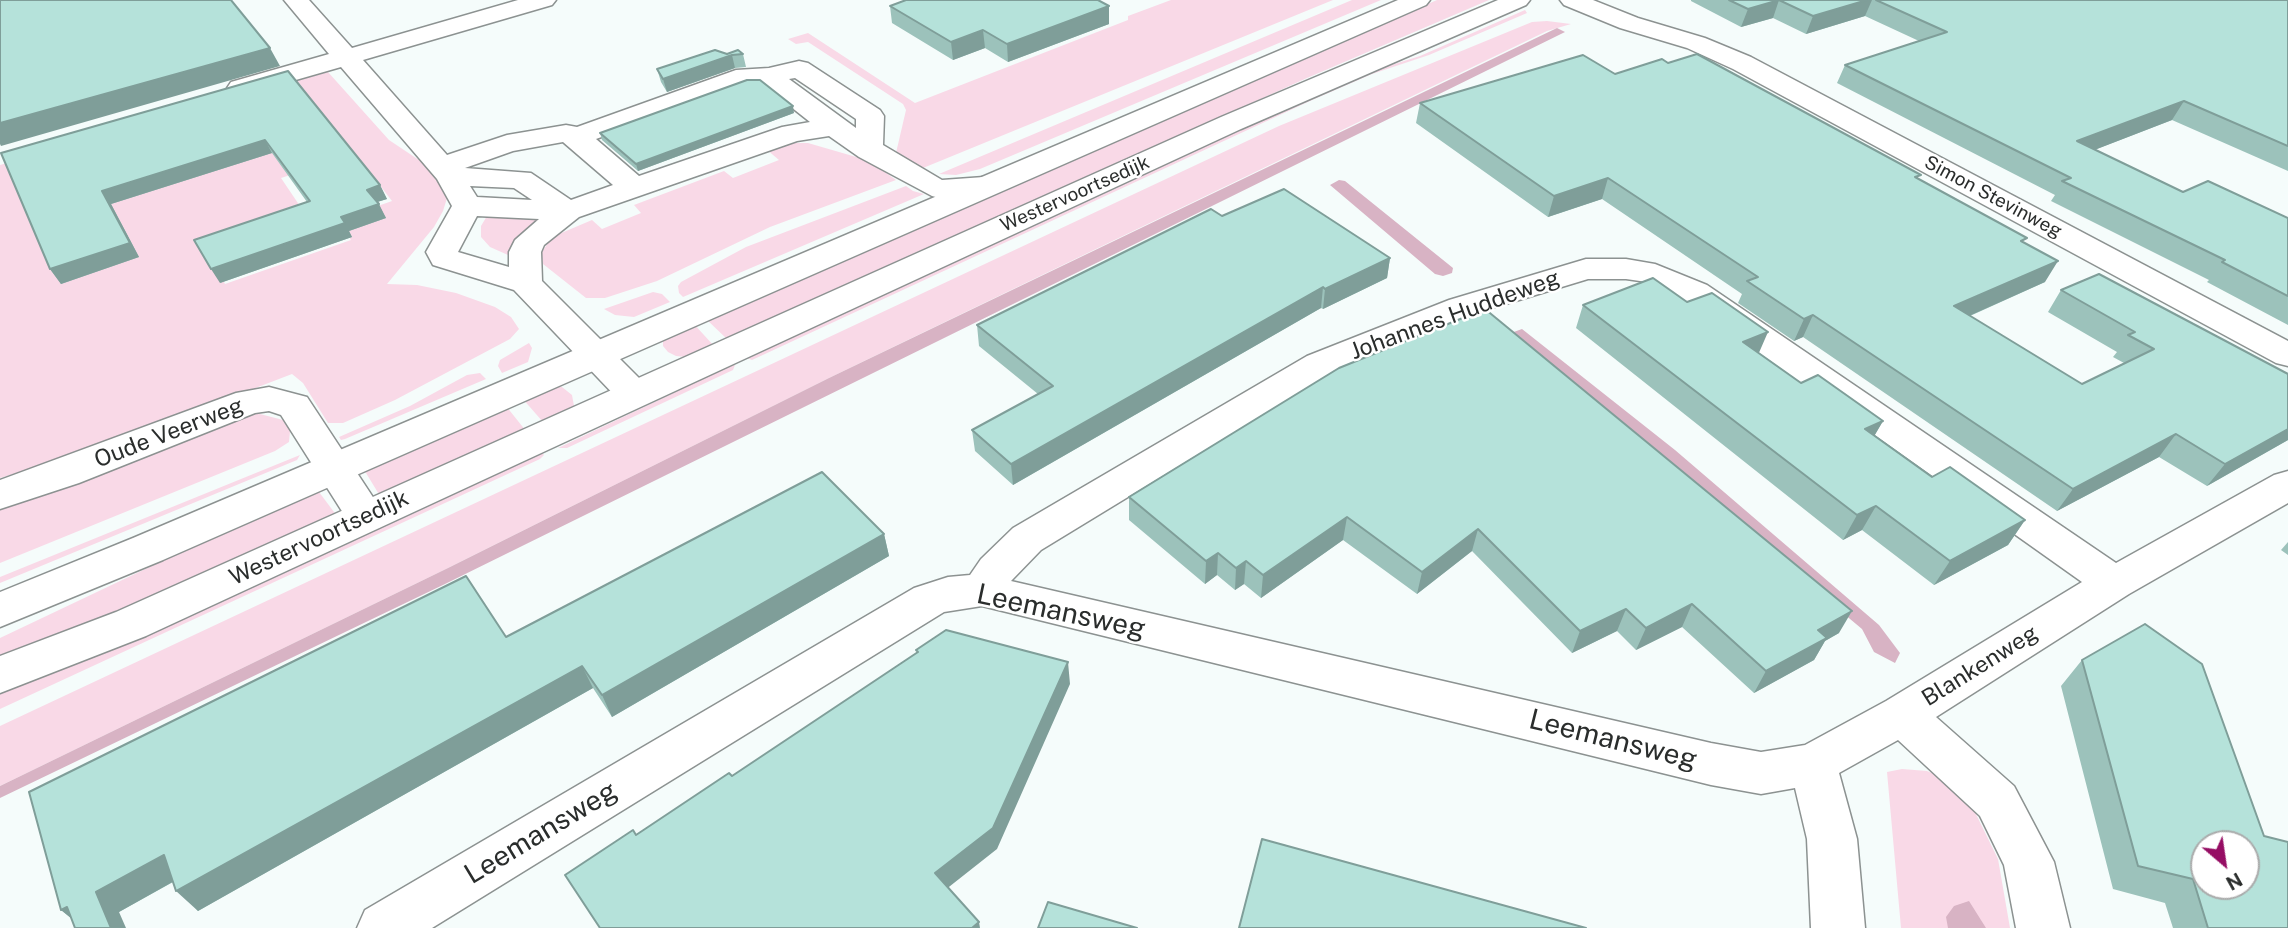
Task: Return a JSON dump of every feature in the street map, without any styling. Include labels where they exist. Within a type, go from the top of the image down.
[{"type":"street","points":[[296,0],[348,56],[446,171],[467,206]]},
{"type":"street","points":[[214,95],[544,0]]},
{"type":"street","name":"Westervoortsedijk","points":[[0,610],[1418,0]]},
{"type":"street","name":"Westervoortsedijk","points":[[0,675],[131,624],[1231,123],[1518,0]]},
{"type":"street","name":"Simon Stevinweg","points":[[1608,0],[1675,29],[1696,43]]},
{"type":"street","name":"Simon Stevinweg","points":[[1576,1],[1629,23],[1696,43],[1742,63],[2288,355]]},
{"type":"street","points":[[576,136],[745,76],[768,76],[799,69],[870,117],[869,150]]},
{"type":"street","points":[[768,76],[834,127],[931,186],[943,190],[984,186]]},
{"type":"street","points":[[526,283],[525,252],[531,240],[568,211],[780,136],[834,127]]},
{"type":"street","points":[[446,171],[507,144],[566,133],[576,136],[634,188]]},
{"type":"street","points":[[446,171],[521,179],[568,211]]},
{"type":"street","points":[[467,206],[442,252],[444,258],[526,283],[634,394]]},
{"type":"street","points":[[467,206],[568,211]]},
{"type":"street","name":"Johannes Huddeweg","points":[[982,590],[996,569],[1027,539],[1320,364],[1461,307],[1586,269],[1626,269],[1655,274],[1695,292],[2114,583]]},
{"type":"street","name":"Oude Veerweg","points":[[0,495],[65,473],[248,402],[269,399],[294,406],[366,517]]},
{"type":"street","name":"Blankenweg","points":[[2043,928],[2029,862],[1997,801],[1902,715],[2114,583],[2288,485]]},
{"type":"street","name":"Leemansweg","points":[[384,928],[929,600],[948,593],[982,590],[1711,764],[1761,773],[1813,764],[1902,715]]},
{"type":"street","points":[[1813,764],[1832,839],[1839,928]]},
{"type":"shaded area","points":[[1171,0],[1333,0],[923,168],[916,168],[896,153],[906,110],[903,104],[808,42],[796,44],[788,39],[808,33],[915,103],[1128,20],[1128,16]]},
{"type":"shaded area","points":[[1352,0],[1381,0],[980,169],[956,175],[939,174]]},
{"type":"shaded area","points":[[1437,0],[1489,0],[1307,78],[728,340],[705,318]]},
{"type":"shaded area","points":[[1525,10],[1527,13],[1429,55],[1372,74],[1310,101],[752,360],[747,358],[1356,76],[1420,56]]},
{"type":"shaded area","points":[[1532,22],[1571,24],[1547,31],[829,378],[448,568],[0,786],[0,726],[1279,126]]},
{"type":"shaded area","points":[[1557,28],[1565,32],[445,584],[0,798],[0,786],[448,568],[829,378]]},
{"type":"shaded area","points":[[328,72],[389,140],[425,164],[448,195],[434,227],[387,284],[417,285],[456,293],[495,307],[511,317],[519,329],[510,339],[395,400],[343,423],[328,423],[303,383],[292,374],[94,450],[0,478],[0,165]],"holes":[[[305,94],[344,143],[319,152],[327,161],[355,153],[392,201],[375,207],[382,218],[345,231],[351,240],[225,284],[209,255],[310,221],[281,178],[312,168],[304,156],[290,161],[282,148],[32,226],[13,180]]]},
{"type":"shaded area","points":[[786,143],[808,143],[870,161],[896,180],[770,227],[657,281],[605,298],[586,298],[543,264],[541,253],[552,237],[592,220],[602,229],[641,213],[634,205],[724,171],[733,178],[779,160],[766,149]]},
{"type":"shaded area","points":[[1339,180],[1345,181],[1453,268],[1452,273],[1443,276],[1435,274],[1330,185]]},
{"type":"shaded area","points":[[906,186],[924,194],[683,297],[679,293],[678,286],[681,282],[746,247]]},
{"type":"shaded area","points":[[487,216],[540,218],[508,255],[490,247],[481,237],[481,226]]},
{"type":"shaded area","points":[[653,292],[662,294],[670,302],[634,317],[615,315],[604,309]]},
{"type":"shaded area","points":[[693,323],[714,346],[686,357],[668,352],[663,346],[663,339]]},
{"type":"shaded area","points":[[1522,329],[1675,450],[1879,625],[1900,653],[1895,663],[1874,652],[1862,629],[1512,336],[1511,333]]},
{"type":"shaded area","points":[[529,343],[532,348],[528,362],[502,373],[498,366],[500,360]]},
{"type":"shaded area","points":[[735,365],[733,370],[567,448],[558,448]]},
{"type":"shaded area","points":[[480,373],[486,379],[345,439],[341,440],[339,437],[410,406],[467,375]]},
{"type":"shaded area","points":[[552,386],[562,387],[572,395],[574,406],[543,422],[522,398]]},
{"type":"shaded area","points":[[506,406],[526,431],[380,496],[363,468]]},
{"type":"shaded area","points":[[242,413],[283,420],[290,431],[289,442],[275,451],[0,563],[0,505]]},
{"type":"shaded area","points":[[542,453],[544,455],[540,459],[0,709],[0,693]]},
{"type":"shaded area","points":[[300,455],[297,460],[0,583],[0,577]]},
{"type":"shaded area","points":[[316,488],[337,516],[118,614],[0,660],[0,638]]},
{"type":"shaded area","points":[[1902,769],[1927,771],[1946,779],[1972,806],[1998,859],[2010,928],[1901,928],[1887,772]]},
{"type":"shaded area","points":[[1969,901],[1986,928],[1948,928],[1946,917],[1954,906]]},
{"type":"building","points":[[0,0],[231,0],[270,48],[0,123]]},
{"type":"building","points":[[906,0],[1098,0],[1109,6],[1007,44],[983,30],[951,42],[890,6]]},
{"type":"building","points":[[1729,0],[1779,0],[1748,9]]},
{"type":"building","points":[[1779,0],[1867,0],[1813,16]]},
{"type":"building","points":[[1876,0],[2288,0],[2288,146],[2184,101],[2077,141],[2183,192],[2208,181],[2288,218],[2288,296],[2222,262],[2225,260],[2062,181],[2071,178],[1845,65],[1947,32]]},
{"type":"building","points":[[715,50],[727,54],[738,50],[743,54],[732,55],[663,79],[657,69]]},
{"type":"building","points":[[1697,54],[1921,175],[1915,177],[2027,238],[2021,241],[2058,261],[1954,306],[2082,384],[2154,349],[2128,335],[2135,332],[2061,290],[2099,274],[2288,374],[2288,429],[2225,464],[2176,434],[2073,489],[1813,315],[1804,319],[1747,281],[1758,277],[1608,178],[1554,196],[1420,103],[1583,55],[1615,74],[1662,59],[1668,63]]},
{"type":"building","points":[[288,71],[380,185],[367,190],[379,204],[341,217],[345,223],[211,269],[194,240],[310,201],[265,140],[102,191],[130,243],[50,269],[1,153]]},
{"type":"building","points":[[747,80],[760,80],[793,106],[636,164],[600,133]]},
{"type":"building","points":[[1284,189],[1390,258],[1325,289],[1323,287],[1011,464],[972,430],[1053,386],[977,325],[1211,209],[1222,216]]},
{"type":"building","points":[[1653,278],[1687,302],[1712,293],[1768,332],[1743,342],[1801,383],[1818,375],[1883,421],[1865,429],[1932,477],[1950,467],[2025,520],[1950,561],[1876,506],[1857,515],[1583,305]]},
{"type":"building","points":[[1485,309],[1852,611],[1818,630],[1827,638],[1766,671],[1692,604],[1646,628],[1626,609],[1580,631],[1478,529],[1422,572],[1347,517],[1263,575],[1246,561],[1236,568],[1218,553],[1206,561],[1129,497],[1339,368]]},
{"type":"building","points":[[822,472],[884,534],[602,695],[582,666],[176,891],[164,855],[96,892],[111,928],[75,928],[67,907],[61,910],[29,792],[466,576],[506,637]]},
{"type":"building","points":[[2145,624],[2202,664],[2264,836],[2288,842],[2288,928],[2208,928],[2199,900],[2260,900],[2260,830],[2190,830],[2190,878],[2138,866],[2082,660]]},
{"type":"building","points":[[946,630],[1068,662],[993,828],[935,873],[979,922],[972,928],[600,928],[565,875],[633,830],[636,835],[729,773],[732,776],[918,652],[916,650]]},
{"type":"building","points":[[1262,839],[1586,928],[1239,928]]},
{"type":"building","points":[[1048,902],[1137,928],[1038,928]]}]
